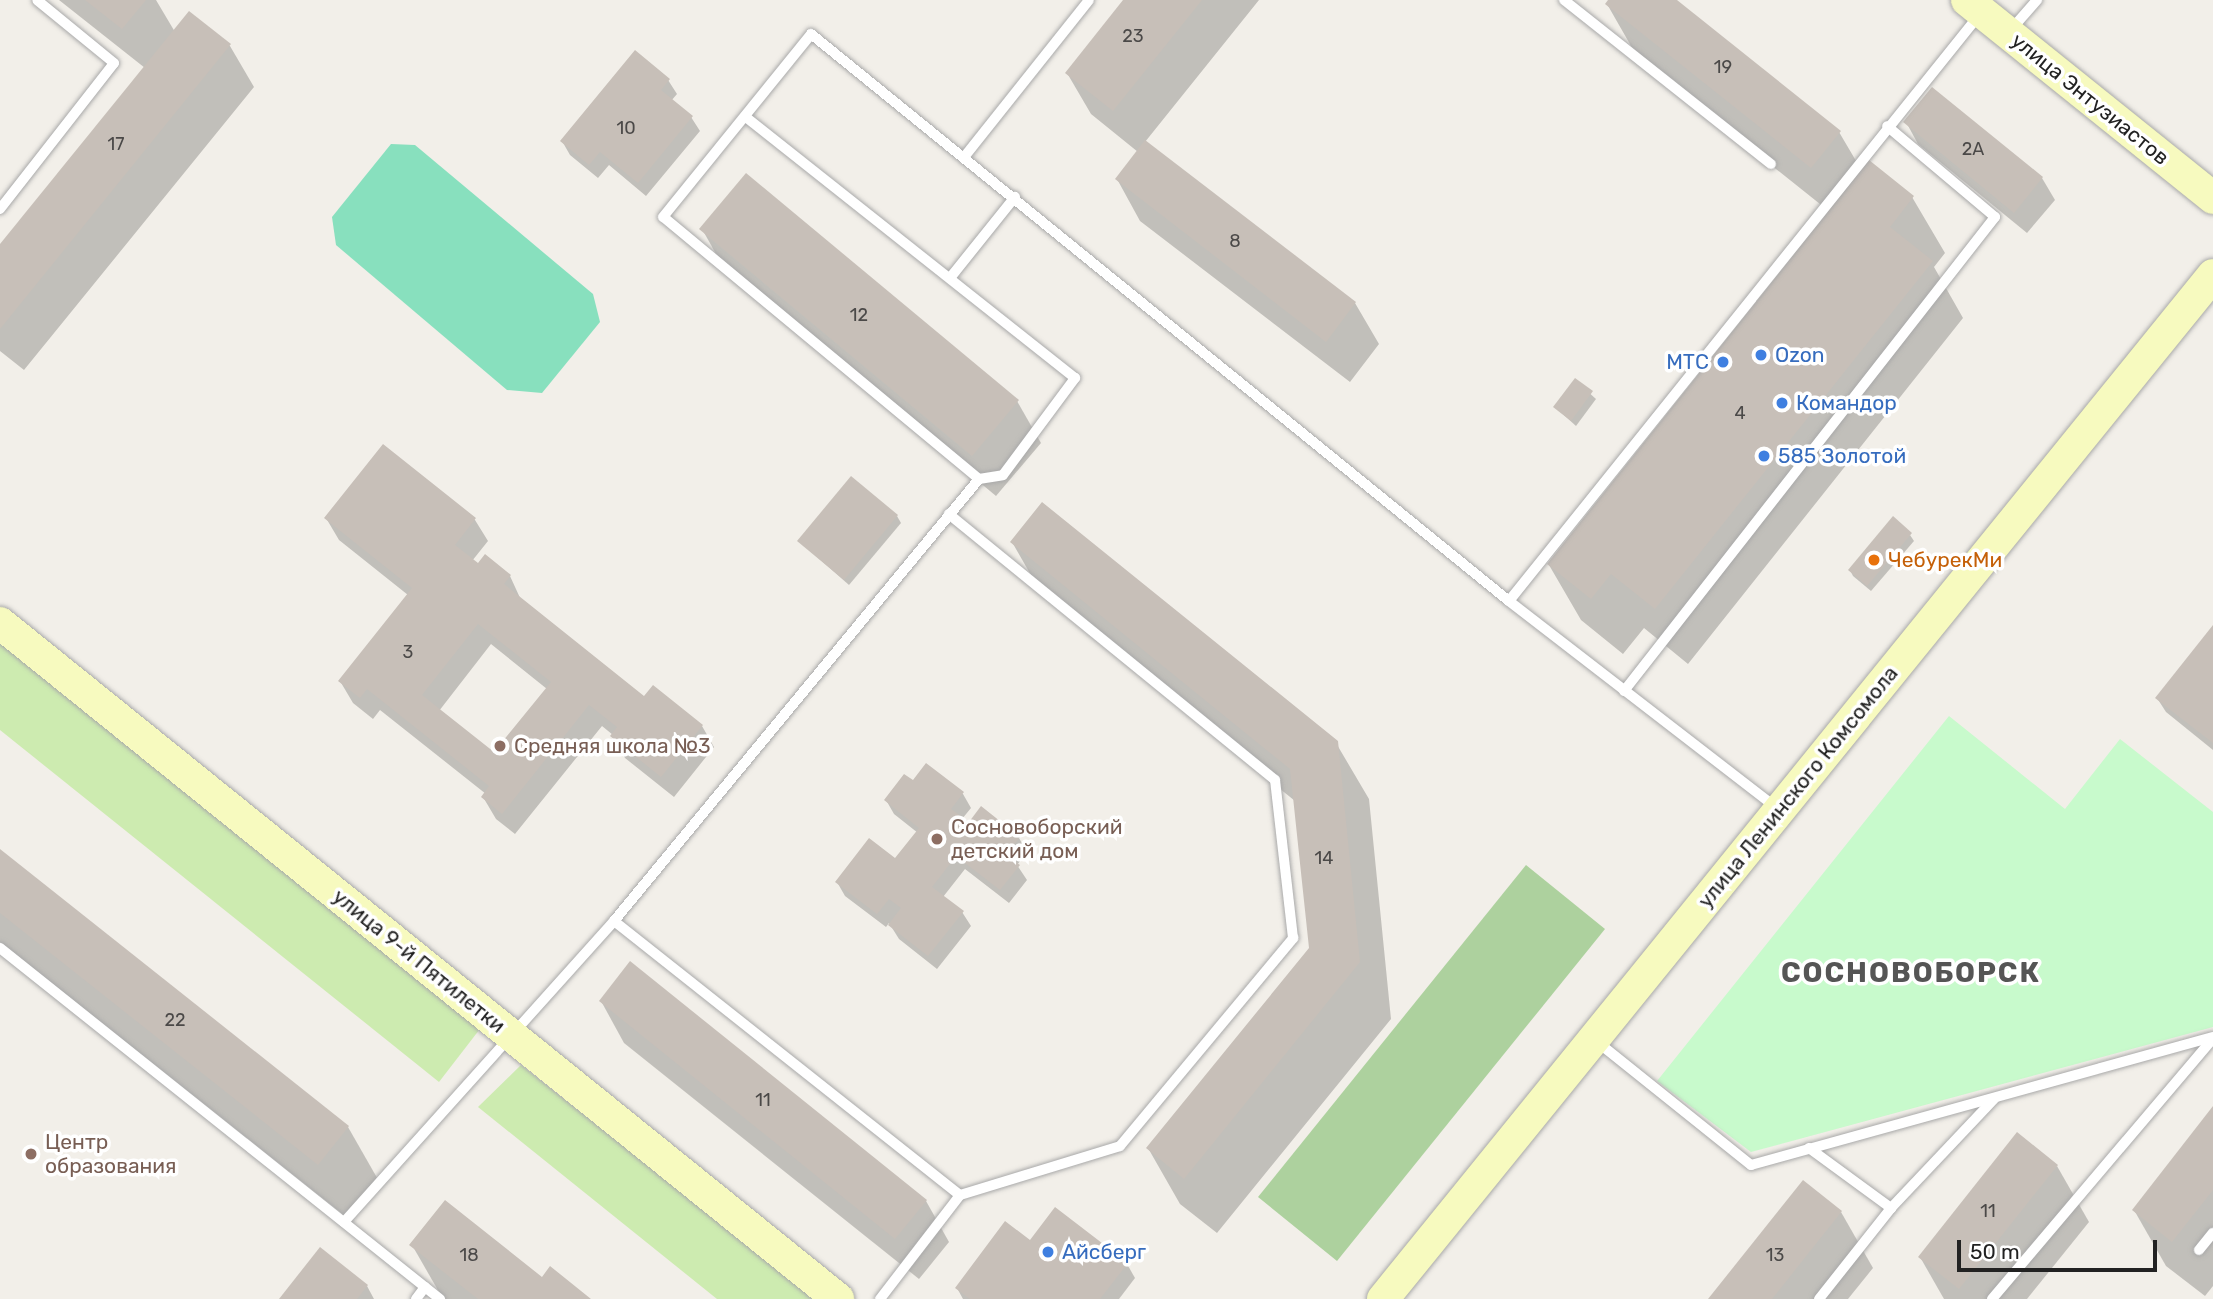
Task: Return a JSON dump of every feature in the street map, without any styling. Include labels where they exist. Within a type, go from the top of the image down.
[{"type":"street","name":"улица Энтузиастов","points":[[1974,6],[2213,198]]},
{"type":"street","name":"улица Ленинского Комсомола","points":[[1383,1299],[2213,275]]},
{"type":"street","name":"улица 9-й Пятилетки","points":[[0,623],[838,1299]]},
{"type":"lane","points":[[0,209],[114,63],[37,0]]},
{"type":"lane","points":[[965,156],[1090,0]]},
{"type":"lane","points":[[1564,0],[1771,164]]},
{"type":"lane","points":[[2008,32],[2037,0]]},
{"type":"lane","points":[[1509,601],[1887,126],[1974,6]]},
{"type":"lane","points":[[979,479],[663,217],[811,34],[965,156],[1509,601],[1779,810]]},
{"type":"lane","points":[[344,1222],[509,1034],[614,921],[979,479],[1003,475],[1075,378],[745,116]]},
{"type":"lane","points":[[1624,691],[1995,216],[1887,126]]},
{"type":"lane","points":[[950,278],[1015,197]]},
{"type":"lane","points":[[880,1299],[961,1195],[1120,1146],[1293,938],[1275,780],[949,514]]},
{"type":"lane","points":[[614,921],[961,1195]]},
{"type":"lane","points":[[0,948],[440,1299]]},
{"type":"lane","points":[[1594,1039],[1751,1165],[2213,1038]]},
{"type":"lane","points":[[1992,1299],[2213,1038]]},
{"type":"lane","points":[[1819,1299],[1891,1208],[1994,1100]]},
{"type":"lane","points":[[1810,1148],[1891,1208]]},
{"type":"lane","points":[[2199,1250],[2213,1233]]},
{"type":"lane","points":[[415,1299],[425,1287]]},
{"type":"green space","points":[[391,144],[415,145],[593,294],[600,322],[542,393],[507,390],[336,245],[332,217]]},
{"type":"green space","points":[[0,643],[483,1025],[439,1082],[0,730]]},
{"type":"green space","points":[[1949,716],[2065,809],[2120,739],[2213,812],[2213,1027],[1751,1152],[1657,1081]]},
{"type":"green space","points":[[1526,865],[1605,929],[1337,1261],[1258,1197]]},
{"type":"green space","points":[[521,1065],[817,1299],[717,1299],[478,1107]]},
{"type":"building","points":[[85,0],[146,0],[122,29]]},
{"type":"building","points":[[1123,0],[1202,0],[1113,111],[1065,73]]},
{"type":"building","points":[[1608,0],[1677,0],[1841,131],[1811,168],[1605,4]]},
{"type":"building","points":[[189,11],[231,44],[0,329],[0,244]]},
{"type":"building","points":[[635,50],[670,79],[661,90],[693,116],[638,183],[600,152],[589,165],[560,141]]},
{"type":"building","points":[[1932,87],[2043,177],[2014,213],[1903,122]]},
{"type":"building","points":[[1145,140],[1356,302],[1326,342],[1115,179]]},
{"type":"building","points":[[1869,160],[1914,196],[1890,227],[1933,261],[1655,609],[1611,574],[1591,599],[1547,564]]},
{"type":"building","points":[[746,173],[1019,400],[972,456],[699,229]]},
{"type":"building","points":[[1575,378],[1593,391],[1571,421],[1553,407]]},
{"type":"building","points":[[383,444],[476,518],[455,545],[478,563],[485,554],[511,575],[504,584],[644,696],[653,685],[703,725],[661,777],[610,736],[617,727],[589,705],[502,814],[481,797],[489,786],[367,689],[360,698],[338,681],[412,588],[324,518]],"holes":[[[478,624],[551,682],[494,752],[422,695]]]},
{"type":"building","points":[[851,476],[898,515],[844,580],[797,541]]},
{"type":"building","points":[[1042,502],[1338,741],[1360,962],[1184,1179],[1146,1148],[1309,948],[1290,769],[1010,542]]},
{"type":"building","points":[[1893,516],[1912,533],[1867,586],[1848,570]]},
{"type":"building","points":[[2213,625],[2213,743],[2155,698]]},
{"type":"building","name":"Сосновоборский детский дом","points":[[926,763],[964,792],[951,809],[969,822],[981,806],[1020,837],[1006,855],[1020,865],[1000,890],[956,856],[932,887],[964,911],[928,956],[888,925],[901,908],[889,899],[877,914],[835,882],[869,838],[895,858],[919,828],[884,800],[904,774],[913,780]]},
{"type":"building","points":[[0,849],[349,1126],[318,1165],[0,913]]},
{"type":"building","points":[[630,961],[927,1200],[895,1239],[599,1001]]},
{"type":"building","points":[[2213,1106],[2213,1190],[2172,1242],[2132,1210]]},
{"type":"building","points":[[2017,1132],[2058,1165],[1959,1289],[1918,1257]]},
{"type":"building","points":[[1803,1180],[1842,1211],[1772,1299],[1708,1299]]},
{"type":"building","points":[[445,1200],[542,1277],[550,1266],[591,1299],[478,1299],[409,1245]]},
{"type":"building","name":"Айсберг","points":[[1055,1207],[1128,1263],[1100,1299],[970,1299],[955,1288],[1005,1221],[1030,1240]]},
{"type":"building","points":[[320,1247],[368,1285],[357,1299],[279,1299]]},
{"type":"place","name":"Ozon","points":[[1761,355]]},
{"type":"place","name":"МТС","points":[[1723,362]]},
{"type":"place","name":"Командор","points":[[1782,403]]},
{"type":"place","name":"585 Золотой","points":[[1764,456]]},
{"type":"place","name":"ЧебурекМи","points":[[1874,560]]},
{"type":"place","name":"Средняя школа №3","points":[[500,746]]},
{"type":"place","name":"Сосновоборский детский дом","points":[[937,839]]},
{"type":"place","name":"Центр образования","points":[[31,1154]]},
{"type":"place","name":"Айсберг","points":[[1048,1252]]},
{"type":"district","name":"СОСНОВОБОРСК","points":[[1911,973]]}]
